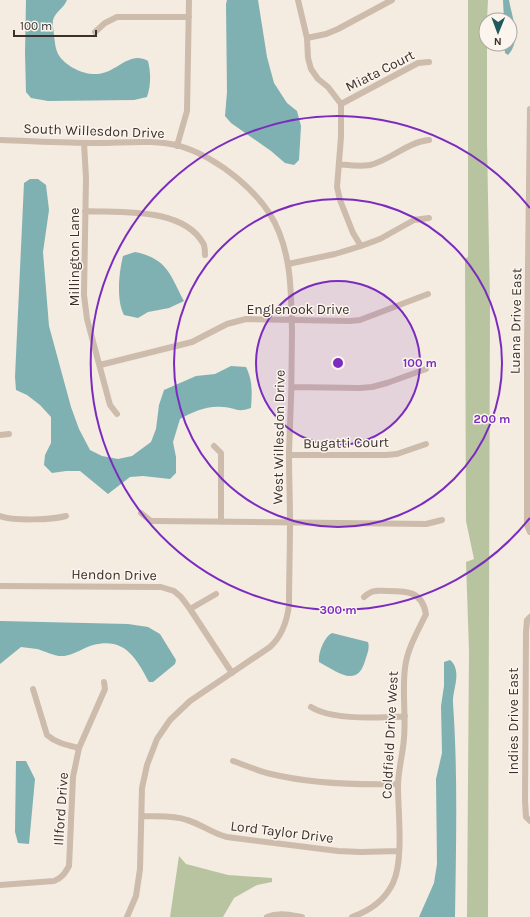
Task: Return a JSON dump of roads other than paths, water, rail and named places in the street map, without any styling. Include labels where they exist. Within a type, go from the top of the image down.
[{"type":"street","points":[[177,146],[187,111],[189,0]]},
{"type":"street","points":[[298,0],[311,69],[318,80],[328,87],[342,104],[337,187],[340,200],[353,233],[361,246]]},
{"type":"street","points":[[306,38],[326,34],[338,29],[392,0]]},
{"type":"street","points":[[95,32],[105,23],[117,17],[189,17]]},
{"type":"street","name":"Miata Court","points":[[342,104],[418,62],[429,62]]},
{"type":"street","name":"Luana Drive East","points":[[530,109],[527,526],[530,532]]},
{"type":"street","name":"South Willesdon Drive","points":[[0,140],[84,143],[153,143],[177,146],[211,159],[227,169],[247,187]]},
{"type":"street","points":[[339,164],[361,166],[371,165],[419,141],[429,140]]},
{"type":"street","name":"Millington Lane","points":[[84,143],[84,295],[87,319],[110,405],[117,414]]},
{"type":"street","name":"West Willesdon Drive","points":[[127,917],[136,896],[140,869],[142,788],[147,765],[157,739],[170,720],[190,701],[270,647],[275,643],[286,626],[289,605],[289,455],[292,387],[291,288],[288,264],[280,233],[272,217],[247,187]]},
{"type":"street","points":[[85,211],[142,213],[158,215],[172,220],[184,226],[204,244],[205,255]]},
{"type":"street","points":[[288,264],[335,254],[361,246],[380,239],[414,220],[429,218]]},
{"type":"street","name":"Englenook Drive","points":[[100,365],[192,342],[227,324],[246,319],[360,320],[428,294]]},
{"type":"street","points":[[292,387],[372,387],[426,369]]},
{"type":"street","points":[[0,435],[9,434]]},
{"type":"street","name":"Bugatti Court","points":[[289,455],[386,455],[397,454],[426,444]]},
{"type":"street","points":[[214,446],[220,453],[221,522]]},
{"type":"street","points":[[141,513],[151,521],[426,524],[442,520]]},
{"type":"street","points":[[0,516],[30,519],[59,518],[66,516]]},
{"type":"street","name":"Hendon Drive","points":[[0,586],[161,587],[169,589],[177,594],[190,609],[232,673]]},
{"type":"street","name":"Coldfield Drive West","points":[[352,917],[369,909],[386,895],[396,875],[399,852],[398,784],[404,738],[405,716],[404,668],[410,650],[426,614],[422,600],[416,595],[406,591],[371,591],[364,596]]},
{"type":"street","points":[[190,609],[216,594]]},
{"type":"street","name":"Indies Drive East","points":[[529,618],[526,632],[528,754],[525,811],[526,817],[530,821]]},
{"type":"street","name":"Illford Drive","points":[[0,885],[54,881],[60,879],[65,873],[70,862],[73,777],[78,748],[105,689],[104,682]]},
{"type":"street","points":[[33,689],[47,735],[58,743],[78,748]]},
{"type":"street","points":[[312,707],[319,712],[339,716],[405,716]]},
{"type":"street","points":[[233,761],[270,774],[319,782],[369,785],[398,784]]},
{"type":"street","name":"Lord Taylor Drive","points":[[142,816],[185,819],[221,836],[278,844],[338,851],[399,852]]},
{"type":"street","points":[[267,917],[276,914],[302,917]]},
{"type":"water","points":[[26,0],[67,0],[53,20],[54,36],[58,54],[65,62],[75,69],[86,73],[97,74],[104,73],[135,58],[141,58],[148,61],[150,79],[147,97],[134,100],[48,101],[31,98],[26,92]]},
{"type":"water","points":[[227,0],[258,0],[267,57],[274,83],[287,103],[297,111],[301,126],[299,160],[294,165],[285,163],[271,151],[231,123],[225,116],[227,92]]},
{"type":"water","points":[[503,0],[509,0],[512,12],[504,12]]},
{"type":"water","points":[[30,179],[38,179],[46,185],[49,210],[43,252],[49,326],[71,407],[79,429],[90,450],[102,456],[118,459],[132,456],[151,442],[156,429],[159,405],[164,390],[196,376],[215,374],[231,366],[246,367],[251,382],[251,408],[239,410],[223,407],[212,407],[195,412],[180,419],[173,442],[176,457],[176,473],[170,479],[143,476],[130,477],[108,494],[80,471],[52,473],[44,465],[45,455],[51,443],[51,417],[40,405],[27,395],[16,390],[15,377],[24,183]]},
{"type":"water","points":[[135,252],[155,259],[167,269],[184,301],[169,308],[148,312],[138,318],[124,315],[120,302],[119,278],[123,256]]},
{"type":"water","points":[[0,621],[128,624],[148,627],[160,634],[176,660],[175,664],[153,682],[149,682],[139,665],[128,652],[113,644],[104,643],[93,645],[64,656],[54,655],[37,649],[21,647],[0,664]]},
{"type":"water","points":[[332,633],[368,642],[369,645],[365,661],[357,674],[351,676],[345,675],[319,662],[319,654],[322,646],[326,638]]},
{"type":"water","points":[[450,660],[454,664],[456,670],[453,698],[456,783],[455,917],[419,917],[434,883],[437,864],[436,779],[442,753],[441,706],[444,686],[444,662]]},
{"type":"water","points":[[16,761],[26,761],[35,779],[29,844],[18,843],[15,832]]}]
